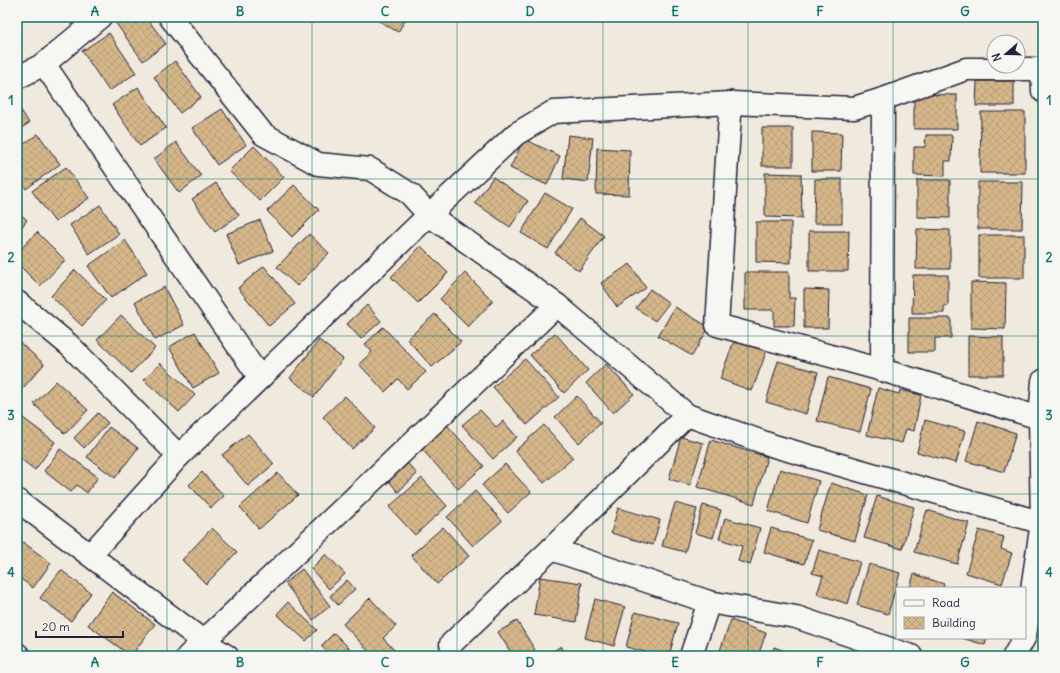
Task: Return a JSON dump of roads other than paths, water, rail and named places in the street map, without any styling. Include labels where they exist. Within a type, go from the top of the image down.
[{"type":"street","points":[[17,78],[44,64],[100,17]]},
{"type":"street","points":[[170,17],[263,134],[318,164],[370,170],[410,194],[429,215],[557,305],[687,415],[774,446],[1042,523]]},
{"type":"street","points":[[44,64],[260,378]]},
{"type":"street","points":[[90,555],[180,456],[429,215],[516,134],[553,112],[731,103],[854,108],[966,69],[1043,69],[1043,91]]},
{"type":"street","points":[[882,370],[883,99]]},
{"type":"street","points":[[731,103],[725,172],[723,242],[717,325],[882,370],[1040,418]]},
{"type":"street","points":[[17,302],[69,346],[180,456]]},
{"type":"street","points":[[195,649],[557,305]]},
{"type":"street","points":[[1026,630],[1042,523],[1040,418],[1043,381]]},
{"type":"street","points":[[449,652],[687,415]]},
{"type":"street","points":[[17,500],[90,555],[195,649],[227,656]]},
{"type":"street","points":[[551,549],[709,602],[796,617],[911,656]]},
{"type":"street","points":[[691,656],[709,602]]},
{"type":"street","points":[[1014,656],[1024,639]]}]
